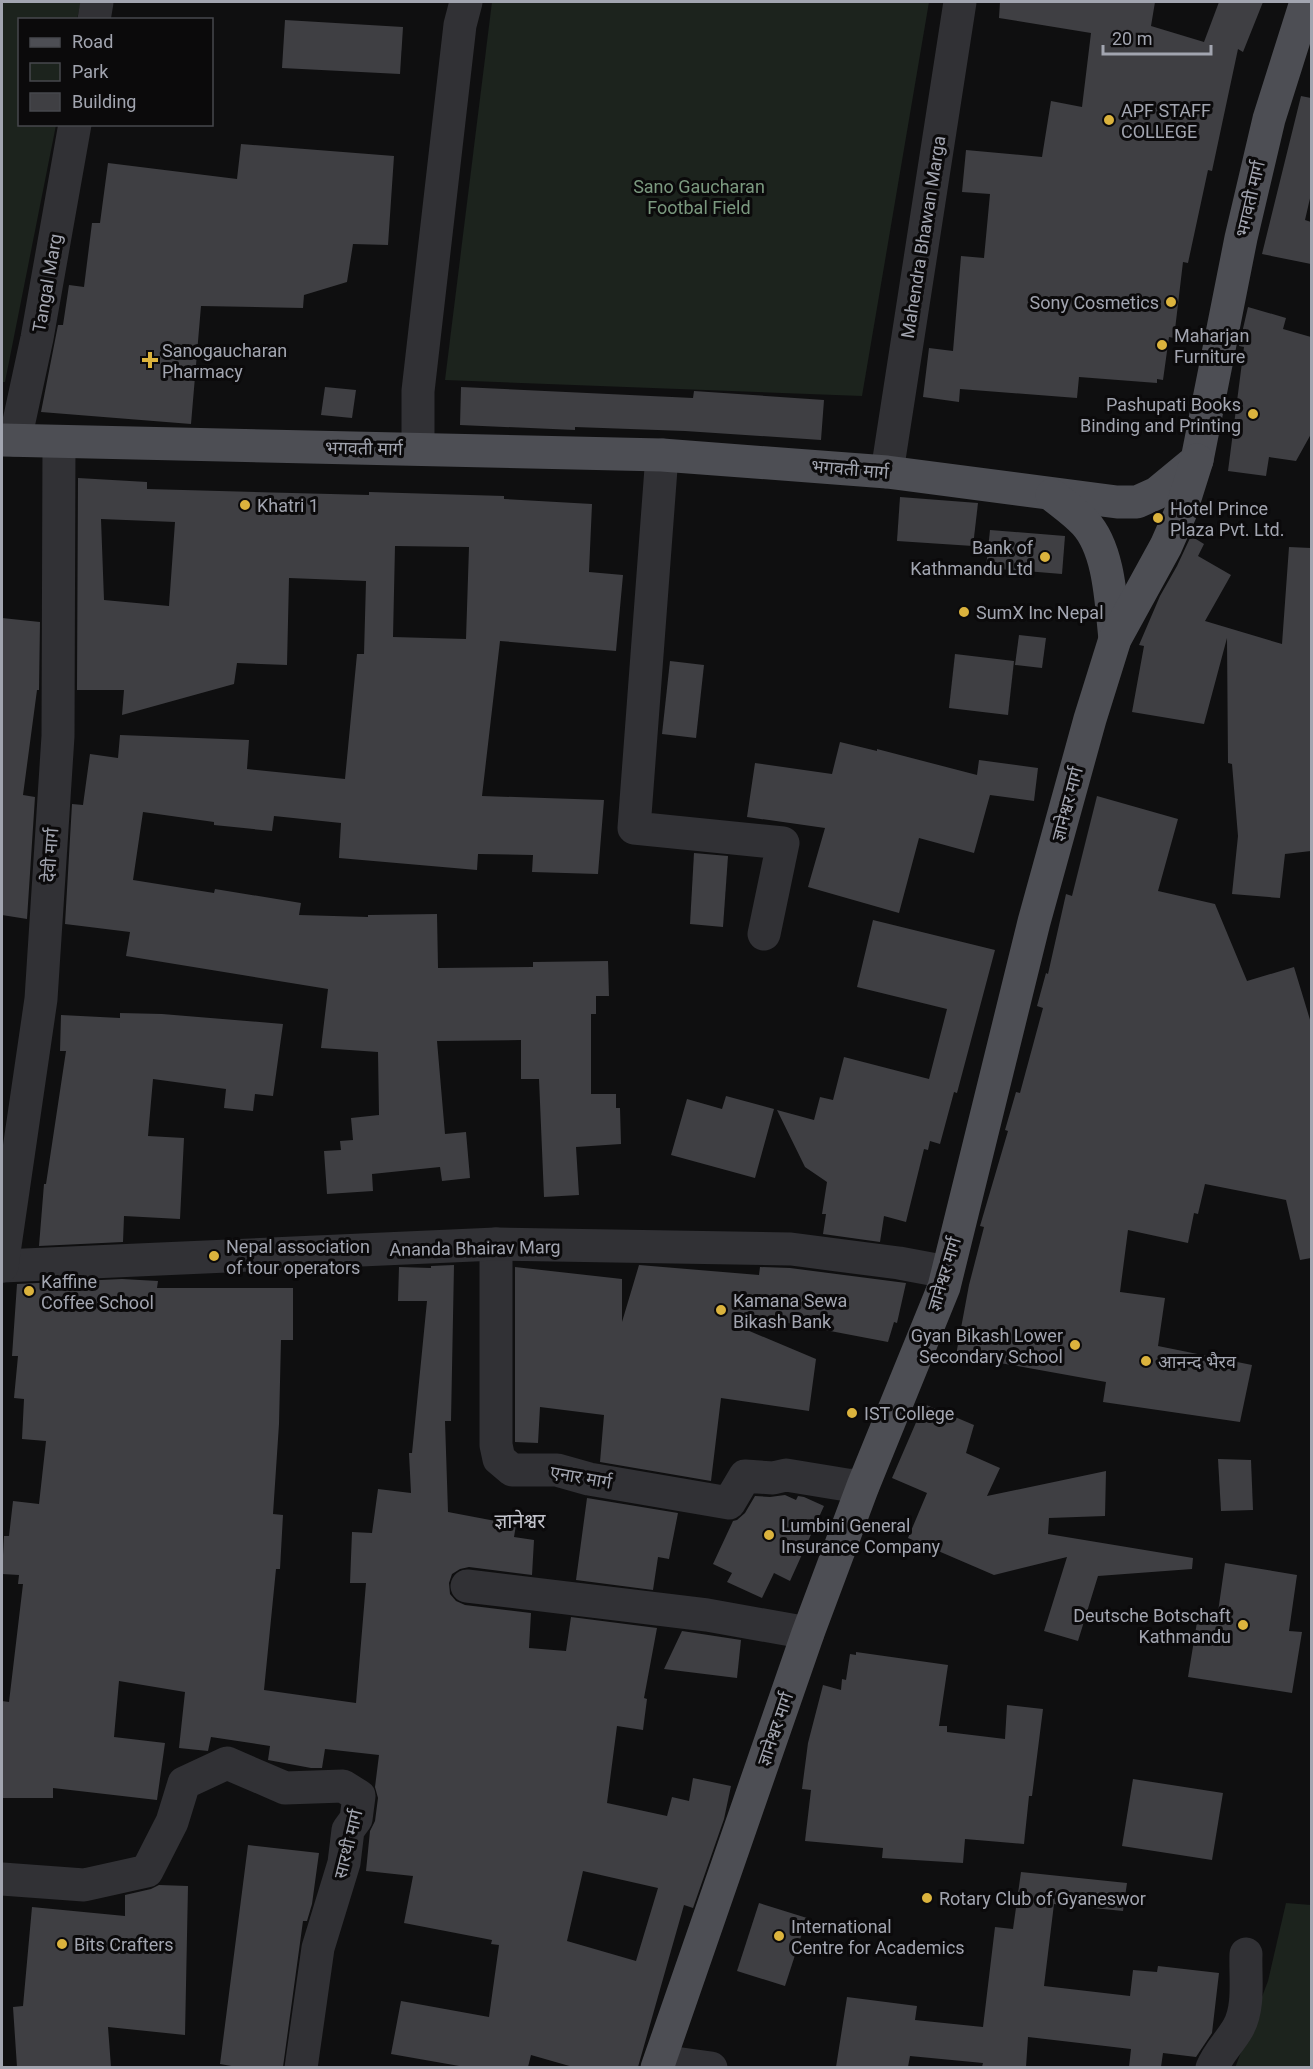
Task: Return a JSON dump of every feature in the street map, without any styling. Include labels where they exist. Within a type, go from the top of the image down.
[{"type":"main road","name":"भगवती मार्ग","points":[[8,440],[662,455],[888,472],[1052,495],[1137,502],[1156,493],[1197,460],[1246,216],[1269,119],[1307,4]]},
{"type":"main road","name":"ज्ञानेश्वर मार्ग","points":[[658,2064],[808,1633],[863,1486],[944,1287],[1034,922],[1090,719],[1115,639],[1166,546],[1180,514],[1197,460]]},
{"type":"main road","name":"ज्ञानेश्वर मार्ग","points":[[1052,495],[1086,524],[1103,556],[1110,587],[1115,639]]},
{"type":"street","points":[[93,18],[97,2]]},
{"type":"street","points":[[412,448],[418,438],[418,391],[460,25],[466,2]]},
{"type":"street","name":"Mahendra Bhawan Marga","points":[[888,472],[960,2]]},
{"type":"street","name":"Tangal Marg","points":[[8,440],[37,338],[75,126]]},
{"type":"street","name":"देवी मार्ग","points":[[2,1266],[41,999],[58,736],[59,442]]},
{"type":"street","points":[[662,455],[634,828],[783,843],[764,934]]},
{"type":"street","name":"Ananda Bhairav Marg","points":[[2,1266],[496,1244],[791,1250],[899,1263],[947,1272]]},
{"type":"street","name":"एनार मार्ग","points":[[496,1244],[496,1445],[499,1460],[512,1470],[557,1470],[589,1479],[729,1503],[745,1476],[774,1478],[786,1475],[863,1486]]},
{"type":"street","points":[[467,1586],[707,1615],[808,1633]]},
{"type":"street","name":"सारथी मार्ग","points":[[2,1879],[84,1885],[147,1871],[172,1822],[184,1783],[227,1763],[285,1788],[343,1786],[359,1796],[356,1819],[348,1830],[344,1863],[318,1948],[301,2067]]},
{"type":"street","points":[[1212,2067],[1217,2055],[1238,2028],[1245,2008],[1246,1954]]},
{"type":"street","points":[[658,2064],[711,2067]]},
{"type":"green space","points":[[2,2],[81,2],[77,18],[18,18],[18,126],[56,126],[5,382],[2,382]]},
{"type":"green space","name":"Sano Gaucharan Footbal Field","points":[[492,2],[929,2],[862,396],[445,380]]},
{"type":"green space","points":[[1286,1903],[1311,1905],[1311,2067],[1235,2068],[1268,1981]]},
{"type":"building","points":[[1000,2],[1155,2],[1151,26],[1204,42],[1219,2],[1263,2],[1243,52],[1238,49],[1212,171],[1208,170],[1188,263],[1183,262],[1174,338],[1169,337],[1163,380],[1157,379],[1157,383],[1079,377],[1077,398],[960,389],[959,402],[923,397],[929,348],[953,351],[961,256],[984,258],[990,194],[962,192],[966,150],[1042,157],[1051,101],[1082,107],[1091,33],[999,18]]},
{"type":"building","points":[[285,20],[403,27],[400,74],[282,68]]},
{"type":"building","points":[[1301,96],[1311,98],[1311,194],[1305,220],[1311,222],[1311,264],[1262,254]]},
{"type":"building","points":[[241,144],[394,156],[388,245],[353,244],[347,282],[304,295],[303,308],[201,306],[191,424],[41,412],[58,325],[63,325],[69,285],[84,287],[92,223],[100,223],[108,163],[237,179]]},
{"type":"building","points":[[1248,307],[1286,318],[1283,329],[1311,337],[1311,434],[1296,461],[1269,457],[1266,476],[1228,471],[1244,347],[1239,346]]},
{"type":"building","points":[[325,387],[356,390],[352,418],[321,415]]},
{"type":"building","points":[[461,387],[693,398],[694,391],[824,400],[821,440],[685,431],[575,427],[575,430],[460,425]]},
{"type":"building","points":[[78,478],[147,482],[147,489],[504,496],[504,499],[592,504],[589,572],[623,575],[616,651],[500,641],[482,796],[604,800],[598,874],[532,872],[533,855],[478,854],[477,870],[339,858],[341,823],[274,816],[272,831],[214,825],[214,822],[143,812],[133,880],[214,893],[215,889],[301,903],[299,915],[368,917],[368,915],[437,914],[438,968],[533,967],[533,962],[608,961],[609,996],[596,996],[596,1014],[591,1014],[591,1094],[616,1094],[616,1108],[620,1108],[621,1144],[576,1147],[579,1195],[544,1197],[539,1079],[521,1079],[521,1040],[437,1041],[445,1134],[466,1132],[470,1178],[442,1181],[440,1167],[372,1174],[373,1191],[327,1194],[324,1151],[341,1150],[340,1141],[353,1140],[351,1118],[379,1115],[378,1052],[321,1048],[328,989],[126,956],[130,932],[65,924],[72,804],[83,805],[90,754],[118,758],[120,735],[249,740],[247,769],[345,779],[357,654],[364,654],[366,581],[289,578],[287,665],[237,663],[234,684],[122,715],[124,690],[77,690]],"holes":[[[101,519],[175,522],[169,606],[104,600]],[[395,546],[469,547],[466,639],[393,637]]]},
{"type":"building","points":[[900,497],[978,503],[973,546],[897,541]]},
{"type":"building","points":[[990,530],[1065,536],[1062,574],[986,568]]},
{"type":"building","points":[[1191,536],[1204,544],[1198,556],[1231,575],[1205,621],[1282,644],[1289,547],[1311,548],[1311,851],[1285,854],[1280,898],[1232,894],[1238,836],[1232,764],[1228,763],[1227,638],[1204,724],[1132,712],[1144,646],[1139,645],[1160,596]]},
{"type":"building","points":[[2,618],[40,622],[39,690],[37,690],[23,795],[35,797],[27,919],[2,915]]},
{"type":"building","points":[[1019,635],[1046,638],[1042,668],[1015,665]]},
{"type":"building","points":[[955,654],[1014,661],[1008,715],[949,708]]},
{"type":"building","points":[[670,661],[704,665],[696,738],[662,734]]},
{"type":"building","points":[[840,742],[877,751],[877,749],[977,775],[979,760],[1038,768],[1034,801],[990,795],[974,853],[919,838],[899,913],[808,887],[825,828],[747,817],[755,763],[832,774]]},
{"type":"building","points":[[1097,796],[1178,819],[1158,891],[1215,904],[1247,981],[1294,967],[1311,1023],[1311,1258],[1300,1260],[1286,1200],[1205,1184],[1198,1214],[1194,1213],[1188,1243],[1128,1230],[1120,1292],[1165,1298],[1158,1346],[1252,1365],[1240,1422],[1103,1402],[1106,1382],[956,1355],[969,1285],[984,1227],[980,1226],[1008,1131],[1005,1130],[1016,1092],[1020,1093],[1043,1008],[1037,1006],[1046,973],[1048,974],[1066,894],[1072,896]]},
{"type":"building","points":[[694,853],[728,856],[723,927],[690,924]]},
{"type":"building","points":[[873,920],[995,950],[957,1093],[954,1092],[940,1144],[930,1141],[928,1150],[924,1149],[906,1222],[884,1216],[880,1242],[823,1234],[826,1214],[822,1214],[827,1182],[805,1167],[777,1110],[814,1120],[820,1097],[833,1100],[844,1057],[929,1079],[947,1009],[857,987]]},
{"type":"building","points":[[120,1013],[162,1014],[283,1024],[273,1096],[255,1094],[253,1111],[224,1108],[226,1089],[153,1079],[148,1136],[184,1138],[180,1219],[124,1216],[123,1242],[39,1246],[44,1184],[46,1184],[66,1051],[60,1051],[61,1015],[120,1018]]},
{"type":"building","points":[[726,1096],[774,1109],[755,1178],[671,1155],[687,1099],[722,1109]]},
{"type":"building","points":[[454,1265],[451,1421],[445,1421],[448,1512],[516,1525],[514,1537],[534,1540],[532,1575],[469,1567],[460,1569],[452,1574],[449,1583],[450,1594],[456,1601],[465,1605],[531,1613],[529,1648],[566,1651],[571,1617],[657,1628],[644,1698],[647,1699],[643,1730],[617,1726],[607,1803],[667,1816],[672,1797],[689,1801],[693,1778],[731,1786],[724,1819],[693,1908],[684,1905],[638,2067],[573,2067],[531,2055],[528,2067],[465,2067],[391,2054],[401,2001],[489,2017],[499,1945],[491,1944],[492,1940],[404,1923],[413,1876],[366,1871],[370,1831],[375,1821],[378,1798],[375,1787],[379,1755],[325,1749],[322,1768],[311,1768],[268,1760],[270,1746],[211,1737],[208,1751],[179,1748],[185,1692],[119,1681],[114,1737],[165,1743],[157,1800],[53,1788],[53,1798],[2,1798],[2,1701],[9,1702],[23,1584],[18,1584],[19,1575],[2,1574],[4,1536],[9,1536],[13,1501],[39,1504],[46,1441],[22,1439],[24,1399],[14,1398],[18,1356],[12,1356],[17,1284],[122,1279],[158,1281],[157,1288],[293,1288],[293,1340],[281,1340],[279,1424],[273,1514],[283,1515],[280,1569],[276,1569],[264,1690],[356,1703],[366,1583],[350,1583],[352,1532],[372,1533],[378,1489],[411,1493],[409,1453],[412,1453],[427,1301],[398,1301],[399,1267],[431,1268],[431,1266]],"holes":[[[583,1871],[658,1888],[636,1961],[567,1941]]]},
{"type":"building","points":[[639,1265],[759,1275],[760,1267],[790,1268],[906,1283],[897,1323],[894,1322],[888,1342],[751,1316],[747,1330],[816,1359],[809,1411],[721,1398],[711,1481],[600,1462],[604,1415],[540,1407],[538,1443],[515,1442],[515,1267],[622,1279],[622,1322]]},
{"type":"building","points":[[924,1404],[974,1425],[966,1453],[1000,1468],[987,1496],[1106,1471],[1105,1516],[1049,1518],[1048,1534],[1193,1558],[1192,1569],[1098,1576],[1078,1641],[1044,1631],[1067,1557],[994,1575],[908,1538],[927,1493],[892,1478]]},
{"type":"building","points":[[1218,1459],[1251,1460],[1253,1510],[1221,1511]]},
{"type":"building","name":"Lumbini General Insurance Company","points":[[785,1495],[796,1500],[798,1496],[804,1497],[824,1506],[790,1581],[774,1573],[762,1598],[727,1582],[732,1573],[713,1564],[733,1521],[745,1513],[755,1496]]},
{"type":"building","points":[[587,1498],[678,1513],[669,1559],[658,1557],[653,1590],[576,1580]]},
{"type":"building","name":"Deutsche Botschaft Kathmandu","points":[[1225,1563],[1297,1575],[1289,1631],[1302,1632],[1292,1693],[1188,1677],[1198,1616],[1217,1619]]},
{"type":"building","points":[[682,1631],[741,1640],[737,1678],[664,1669]]},
{"type":"building","points":[[856,1652],[948,1665],[939,1726],[947,1726],[947,1732],[1005,1739],[1007,1705],[1043,1709],[1024,1844],[965,1839],[963,1863],[882,1858],[883,1848],[805,1841],[811,1790],[802,1789],[808,1743],[823,1685],[841,1690],[842,1679],[846,1680],[850,1654],[856,1655]]},
{"type":"building","points":[[1133,1779],[1223,1793],[1212,1860],[1122,1846]]},
{"type":"building","points":[[248,1845],[319,1853],[312,1904],[307,1921],[303,1921],[283,2067],[237,2067],[220,2064]]},
{"type":"building","points":[[1021,1872],[1127,1883],[1123,1911],[1054,1904],[1044,1986],[1130,1996],[1133,1970],[1157,1972],[1158,1966],[1219,1973],[1212,2033],[1196,2057],[1163,2053],[1161,2067],[1129,2067],[1131,2049],[1028,2037],[1026,2067],[982,2067],[983,2063],[910,2056],[908,2067],[836,2067],[847,1997],[917,2006],[915,2020],[983,2027],[995,1927],[1013,1929]]},
{"type":"building","points":[[159,1885],[188,1886],[185,2035],[108,2027],[111,2067],[17,2067],[13,2007],[23,2006],[32,1907],[125,1916],[125,1895]]},
{"type":"building","points":[[759,1903],[807,1918],[785,1986],[737,1971]]},
{"type":"place","name":"APF STAFF COLLEGE","points":[[1109,120]]},
{"type":"place","name":"Sony Cosmetics","points":[[1171,302]]},
{"type":"place","name":"Maharjan Furniture","points":[[1162,345]]},
{"type":"place","name":"Sanogaucharan Pharmacy","points":[[150,360]]},
{"type":"place","name":"Pashupati Books Binding and Printing","points":[[1253,414]]},
{"type":"place","name":"Khatri 1","points":[[245,505]]},
{"type":"place","name":"Hotel Prince Plaza Pvt. Ltd.","points":[[1158,518]]},
{"type":"place","name":"Bank of Kathmandu Ltd","points":[[1045,557]]},
{"type":"place","name":"SumX Inc Nepal","points":[[964,612]]},
{"type":"place","name":"Nepal association of tour operators","points":[[214,1256]]},
{"type":"place","name":"Kaffine Coffee School","points":[[29,1291]]},
{"type":"place","name":"Kamana Sewa Bikash Bank","points":[[721,1310]]},
{"type":"place","name":"Gyan Bikash Lower Secondary School","points":[[1075,1345]]},
{"type":"place","name":"आनन्द भैरव","points":[[1146,1361]]},
{"type":"place","name":"IST College","points":[[852,1413]]},
{"type":"place","name":"Lumbini General Insurance Company","points":[[769,1535]]},
{"type":"place","name":"Deutsche Botschaft Kathmandu","points":[[1243,1625]]},
{"type":"place","name":"Rotary Club of Gyaneswor","points":[[927,1898]]},
{"type":"place","name":"International Centre for Academics","points":[[779,1936]]},
{"type":"place","name":"Bits Crafters","points":[[62,1944]]},
{"type":"district","name":"ज्ञानेश्वर","points":[[520,1521]]}]
